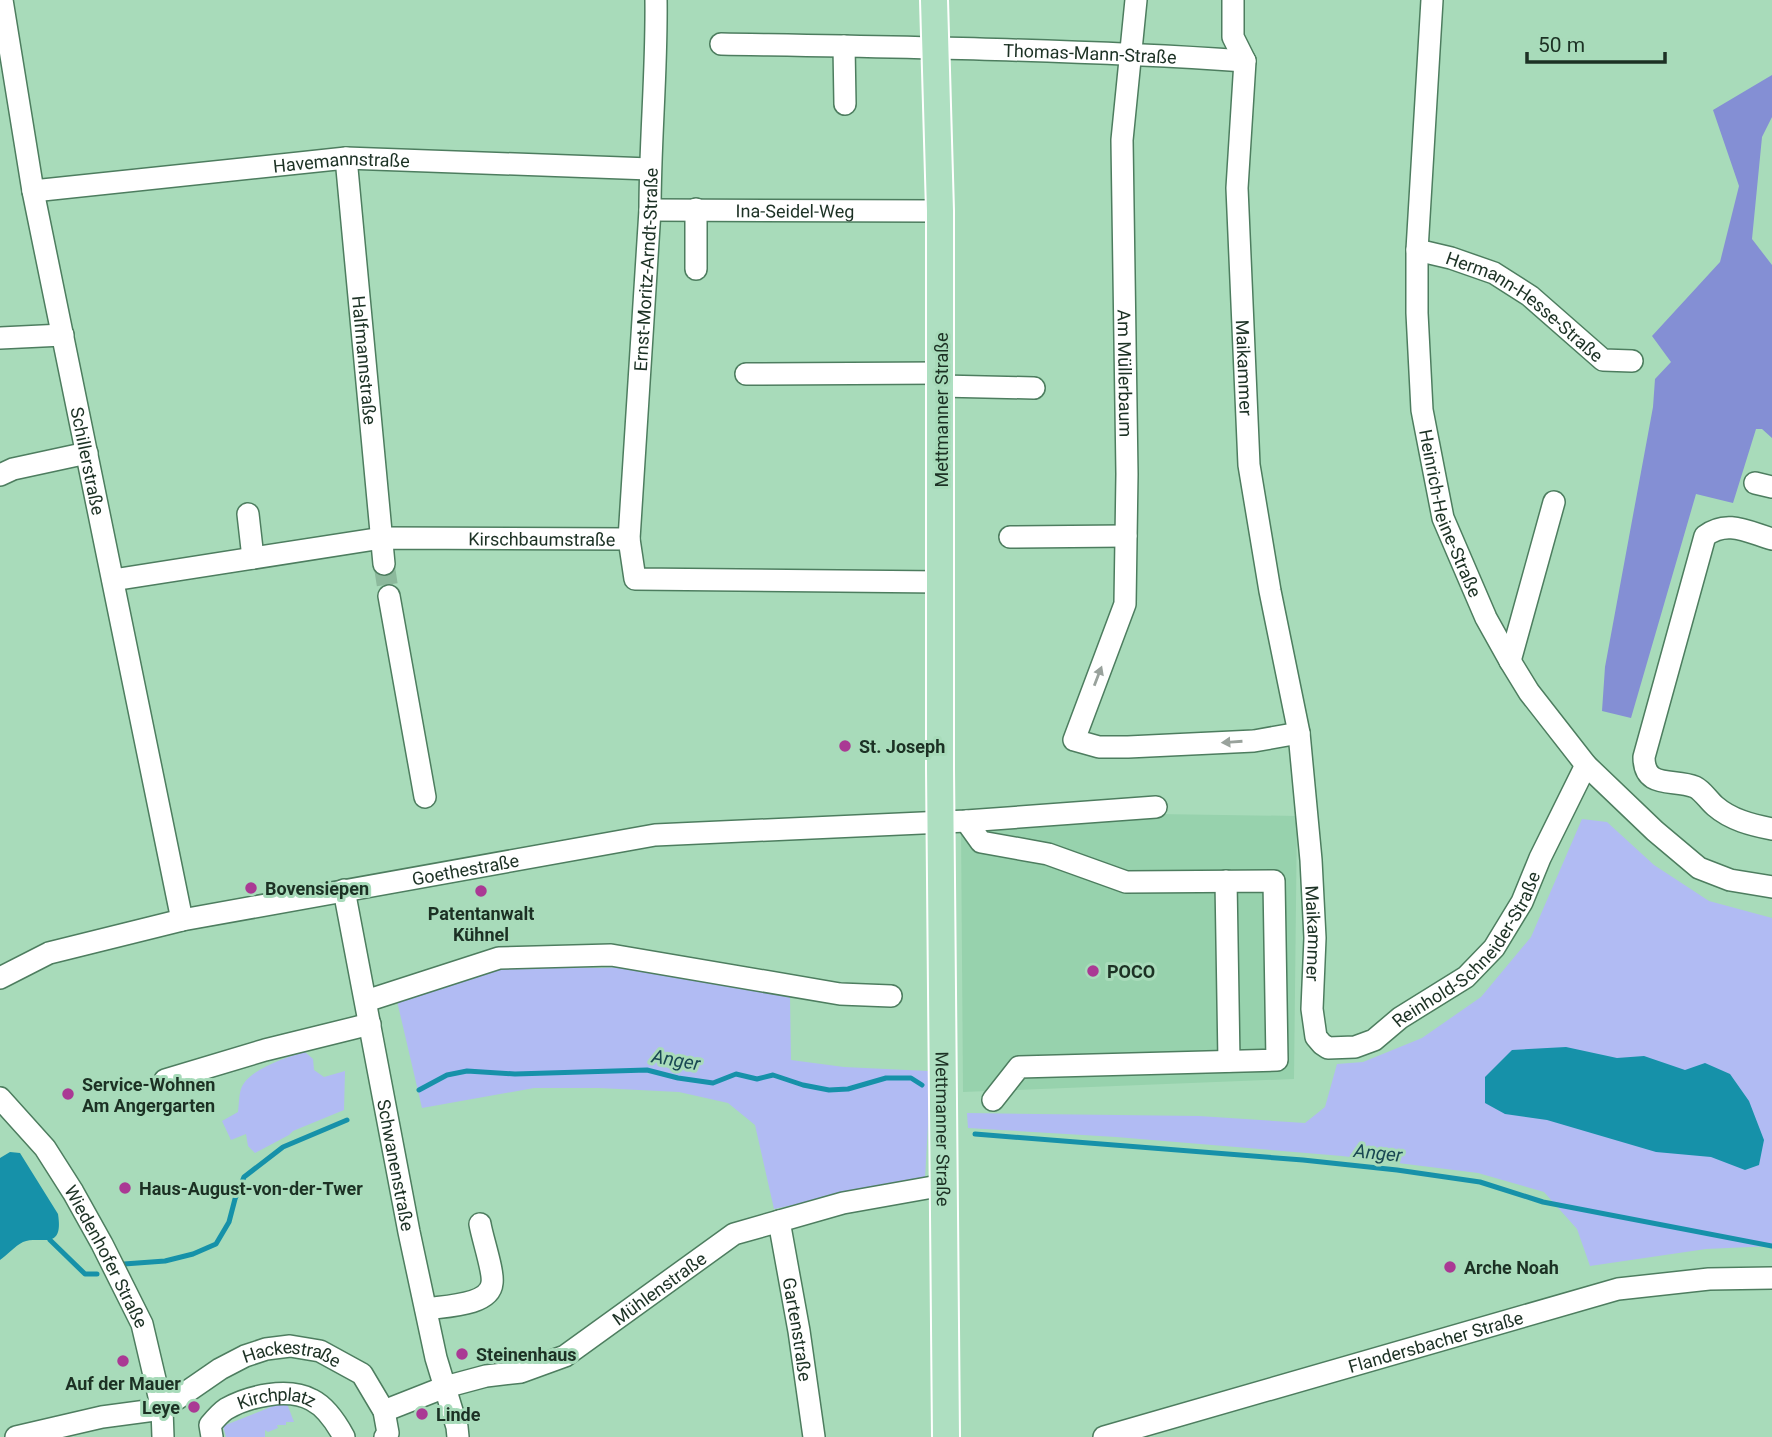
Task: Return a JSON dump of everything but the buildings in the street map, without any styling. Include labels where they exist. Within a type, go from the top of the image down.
[{"type":"main road","name":"Mettmanner Straße","points":[[934,0],[940,211],[941,582],[954,821],[944,1185],[946,1437]]},
{"type":"street","name":"Schillerstraße","points":[[2,0],[33,191],[182,920]]},
{"type":"street","name":"Ernst-Moritz-Arndt-Straße","points":[[629,539],[650,210],[657,45],[656,0]]},
{"type":"street","name":"Am Müllerbaum","points":[[1136,0],[1122,140],[1125,604],[1074,740],[1099,747],[1128,747],[1254,741],[1299,733]]},
{"type":"street","name":"Maikammer","points":[[1233,0],[1233,37],[1245,61],[1237,188],[1249,465],[1270,591],[1299,733],[1315,938],[1311,1009]]},
{"type":"street","name":"Heinrich-Heine-Straße","points":[[1432,0],[1417,250],[1417,313],[1422,410],[1443,518],[1486,618],[1510,661],[1528,692],[1586,765],[1693,864],[1730,880],[1772,887]]},
{"type":"street","name":"Thomas-Mann-Straße","points":[[721,44],[935,47],[1245,61]]},
{"type":"street","points":[[844,46],[845,104]]},
{"type":"street","name":"Havemannstraße","points":[[33,191],[346,158],[650,169]]},
{"type":"street","name":"Halfmannstraße","points":[[346,158],[384,564]]},
{"type":"street","points":[[696,209],[696,269]]},
{"type":"street","name":"Ina-Seidel-Weg","points":[[650,210],[940,211]]},
{"type":"street","name":"Hermann-Hesse-Straße","points":[[1417,250],[1494,273],[1530,296],[1603,360],[1632,361]]},
{"type":"street","points":[[0,338],[63,335]]},
{"type":"street","points":[[746,374],[941,379],[1034,388]]},
{"type":"street","points":[[0,475],[13,469],[87,453]]},
{"type":"street","points":[[1510,661],[1554,502]]},
{"type":"street","points":[[248,514],[253,558]]},
{"type":"street","points":[[1772,539],[1723,526],[1715,528],[1705,536],[1644,757],[1644,767],[1648,775],[1657,780],[1693,787],[1716,808],[1736,819],[1772,829]]},
{"type":"street","points":[[1010,537],[1126,536]]},
{"type":"street","name":"Kirschbaumstraße","points":[[113,580],[382,538],[629,539],[635,579],[941,582]]},
{"type":"street","points":[[389,596],[425,797]]},
{"type":"street","name":"Reinhold-Schneider-Straße","points":[[1311,1009],[1316,1037],[1322,1044],[1328,1048],[1355,1047],[1374,1040],[1400,1018],[1466,977],[1494,948],[1522,902],[1540,858],[1586,765]]},
{"type":"street","points":[[954,821],[1156,807]]},
{"type":"street","points":[[954,821],[981,842],[1048,854],[1126,882],[1274,880],[1277,1060],[1020,1067],[993,1100]]},
{"type":"street","name":"Goethestraße","points":[[0,978],[48,953],[182,920],[655,835],[954,821]]},
{"type":"street","points":[[1226,881],[1229,1061]]},
{"type":"street","name":"Schwanenstraße","points":[[344,890],[409,1232],[458,1437]]},
{"type":"street","points":[[366,1001],[499,958],[611,955],[839,994],[891,996]]},
{"type":"street","points":[[165,1080],[265,1050],[370,1024]]},
{"type":"street","name":"Wiedenhofer Straße","points":[[0,1098],[45,1148],[102,1244],[142,1324],[162,1409],[163,1437]]},
{"type":"street","name":"Mühlenstraße","points":[[384,1411],[444,1387],[486,1376],[521,1372],[565,1356],[734,1234],[843,1203],[944,1185]]},
{"type":"street","name":"Gartenstraße","points":[[779,1221],[799,1331],[814,1437]]},
{"type":"street","points":[[427,1315],[487,1295],[492,1283],[480,1224]]},
{"type":"street","name":"Flandersbacher Straße","points":[[1104,1437],[1618,1289],[1709,1279],[1772,1278]]},
{"type":"street","name":"Hackestraße","points":[[162,1409],[220,1369],[246,1356],[266,1349],[290,1346],[320,1351],[362,1374],[384,1411],[388,1433],[385,1437]]},
{"type":"street","name":"Kirchplatz","points":[[212,1437],[210,1425],[224,1410],[249,1399],[287,1393],[312,1400],[337,1423],[344,1437]]},
{"type":"street","points":[[16,1437],[102,1417],[162,1409]]},
{"type":"shaded area","points":[[1772,75],[1772,117],[1762,137],[1752,239],[1772,265],[1772,438],[1762,429],[1756,429],[1733,503],[1696,494],[1631,718],[1602,711],[1605,667],[1653,407],[1655,379],[1671,362],[1652,336],[1720,262],[1739,186],[1713,110]]},
{"type":"shaded area","points":[[1157,814],[1297,816],[1294,1079],[963,1092],[961,827]]},
{"type":"shaded area","points":[[1582,819],[1607,822],[1654,865],[1709,901],[1772,918],[1772,1246],[1706,1249],[1590,1266],[1577,1229],[1544,1192],[1478,1173],[1342,1156],[968,1128],[967,1113],[1199,1116],[1305,1123],[1325,1107],[1337,1064],[1363,1062],[1422,1038],[1481,997],[1531,937]]},
{"type":"shaded area","points":[[514,966],[628,967],[790,997],[791,1060],[844,1067],[928,1071],[925,1178],[774,1209],[755,1125],[728,1103],[679,1092],[534,1088],[422,1108],[397,1001]]},
{"type":"shaded area","points":[[1566,1047],[1617,1058],[1644,1056],[1685,1070],[1705,1063],[1730,1074],[1749,1101],[1764,1140],[1759,1165],[1745,1170],[1711,1157],[1656,1152],[1547,1120],[1505,1114],[1485,1103],[1485,1077],[1512,1050]]},
{"type":"shaded area","points":[[305,1052],[313,1059],[314,1070],[324,1077],[345,1071],[344,1110],[293,1131],[255,1153],[248,1146],[246,1134],[231,1140],[222,1121],[238,1112],[240,1091],[245,1082],[268,1065]]},
{"type":"shaded area","points":[[10,1152],[20,1153],[58,1214],[59,1226],[54,1238],[23,1242],[0,1260],[0,1158]]},
{"type":"shaded area","points":[[286,1401],[294,1422],[277,1425],[278,1428],[268,1432],[265,1430],[265,1437],[226,1437],[223,1426]]},
{"type":"waterway","name":"Anger","points":[[419,1090],[447,1075],[467,1071],[515,1074],[647,1070],[713,1083],[736,1074],[757,1079],[773,1075],[829,1090],[848,1089],[886,1078],[911,1078],[922,1085]]},
{"type":"waterway","name":"Anger","points":[[124,1264],[165,1261],[193,1254],[216,1244],[229,1222],[244,1177],[283,1147],[347,1120]]},
{"type":"waterway","name":"Anger","points":[[975,1134],[1397,1170],[1480,1182],[1543,1202],[1772,1246]]},
{"type":"waterway","name":"Anger","points":[[50,1240],[85,1274],[97,1274]]},
{"type":"tunnel","points":[[384,564],[389,596]]},
{"type":"place","name":"St. Joseph","points":[[845,746]]},
{"type":"place","name":"Bovensiepen","points":[[251,888]]},
{"type":"place","name":"Patentanwalt Kühnel","points":[[481,891]]},
{"type":"place","name":"POCO","points":[[1093,971]]},
{"type":"place","name":"Service-Wohnen Am Angergarten","points":[[68,1094]]},
{"type":"place","name":"Haus-August-von-der-Twer","points":[[125,1188]]},
{"type":"place","name":"Arche Noah","points":[[1450,1267]]},
{"type":"place","name":"Steinenhaus","points":[[462,1354]]},
{"type":"place","name":"Auf der Mauer","points":[[123,1361]]},
{"type":"place","name":"Leye","points":[[194,1407]]},
{"type":"place","name":"Linde","points":[[422,1414]]}]
